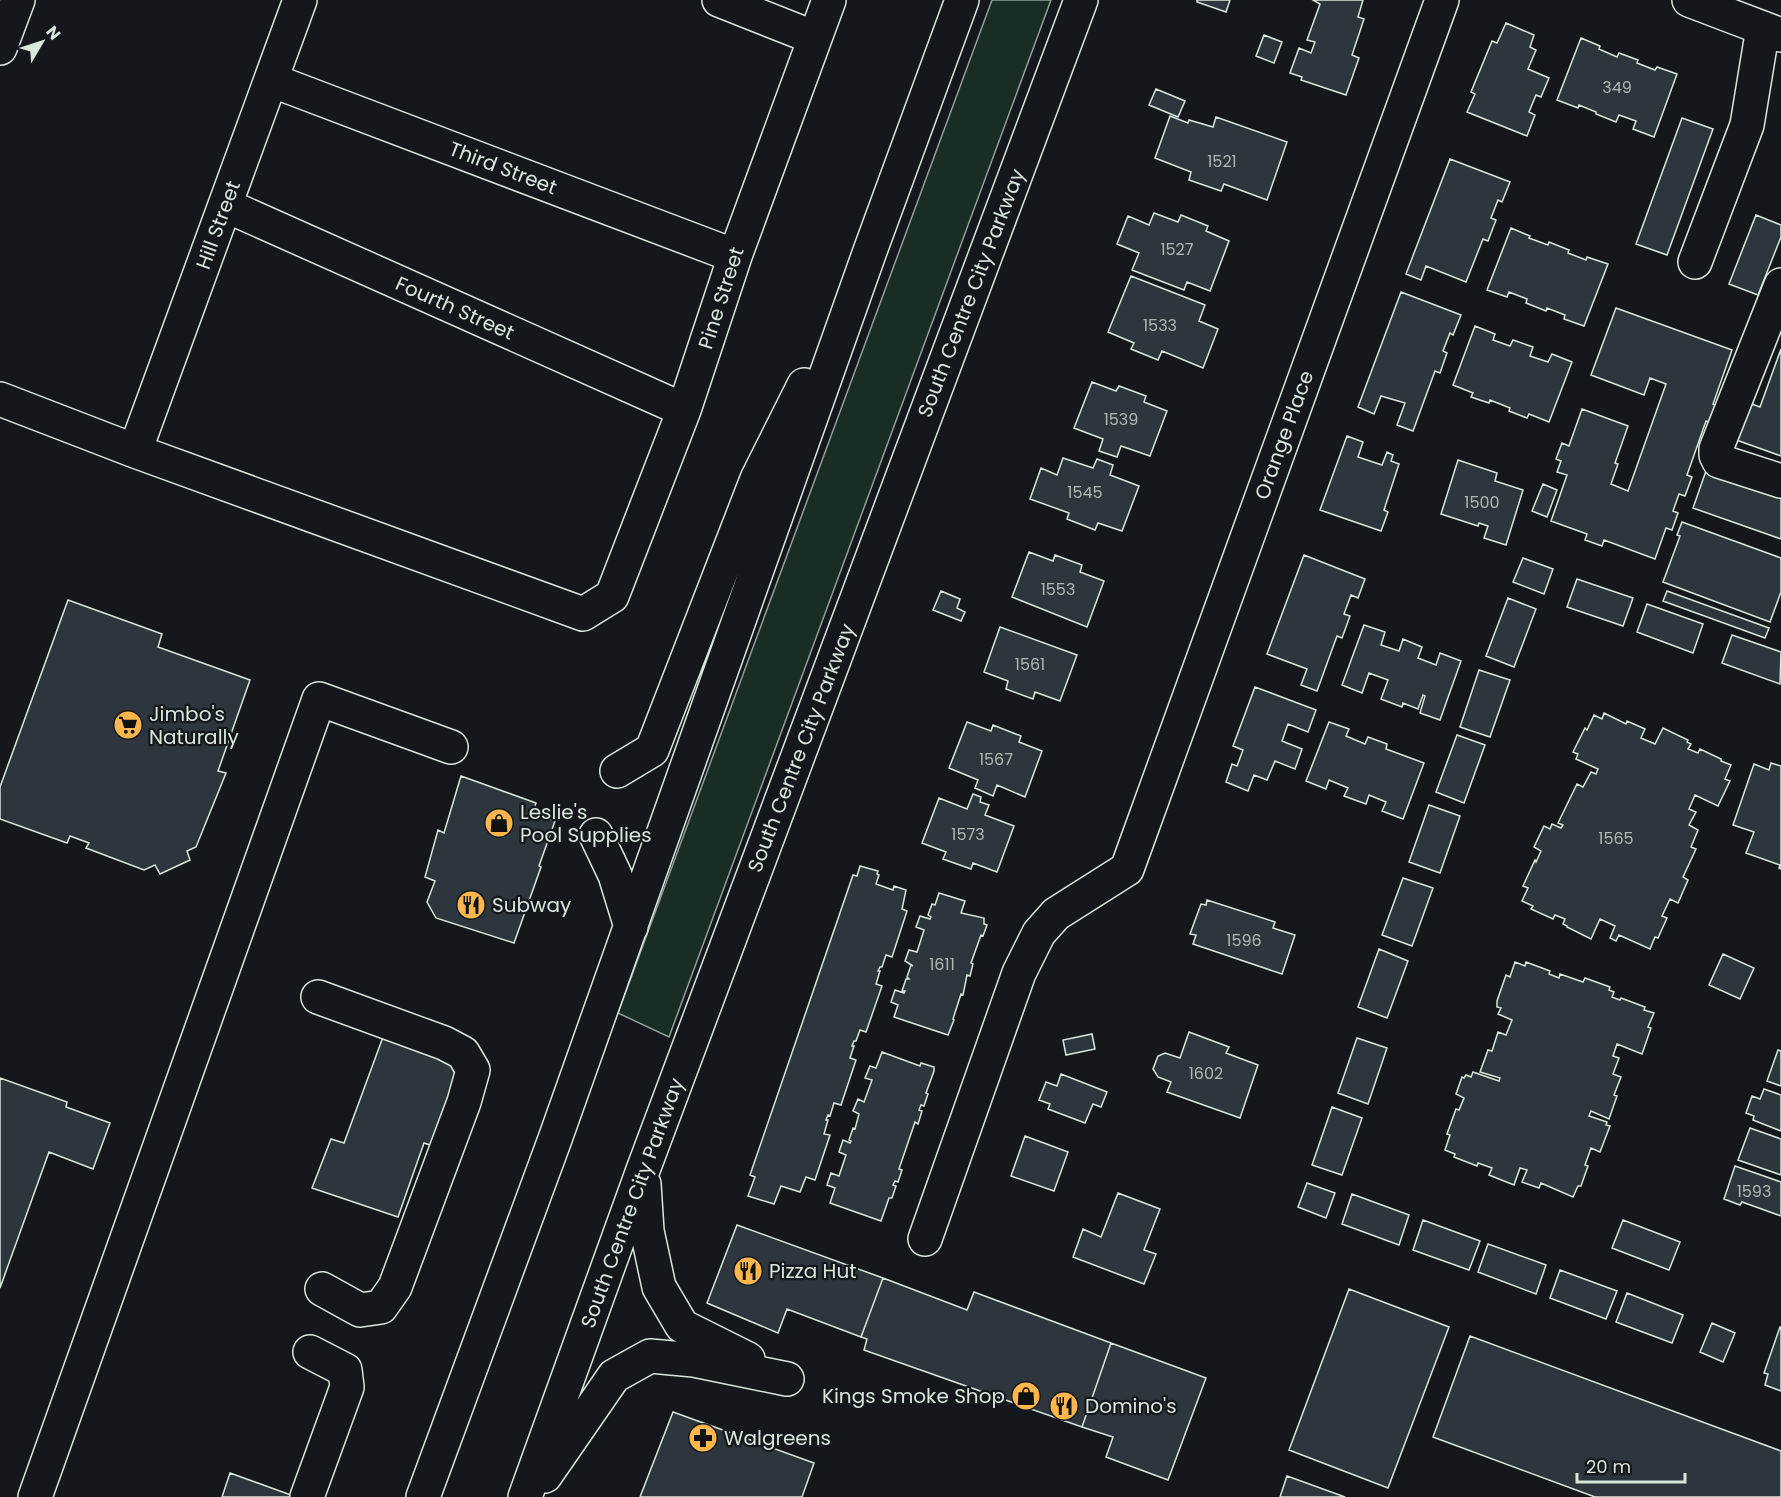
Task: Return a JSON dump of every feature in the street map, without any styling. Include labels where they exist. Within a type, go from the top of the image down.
[{"type":"main road","points":[[0,48],[18,0]]},
{"type":"main road","name":"Hill Street","points":[[135,451],[300,0]]},
{"type":"main road","points":[[719,0],[815,38]]},
{"type":"main road","name":"Pine Street","points":[[135,451],[584,614],[612,596],[684,410],[735,255],[829,0]]},
{"type":"main road","points":[[423,1497],[507,1272],[870,251],[962,0]]},
{"type":"main road","name":"South Centre City Parkway","points":[[525,1497],[643,1170],[1081,0]]},
{"type":"main road","name":"Orange Place","points":[[926,1239],[1019,973],[1039,933],[1056,914],[1127,869],[1442,0]]},
{"type":"main road","points":[[1689,0],[1756,20],[1747,124],[1695,262]]},
{"type":"main road","name":"Third Street","points":[[271,80],[735,255]]},
{"type":"main road","name":"Fourth Street","points":[[225,205],[684,410]]},
{"type":"main road","points":[[617,771],[652,750],[757,479],[870,251]]},
{"type":"main road","points":[[1781,285],[1716,449],[1719,461],[1781,481]]},
{"type":"main road","points":[[0,399],[135,451]]},
{"type":"main road","points":[[35,1497],[319,699],[451,747]]},
{"type":"main road","points":[[596,835],[615,875],[631,927]]},
{"type":"main road","points":[[318,998],[444,1043],[463,1053],[473,1070],[464,1102],[395,1287],[381,1307],[360,1310],[322,1289]]},
{"type":"main road","points":[[530,1497],[614,1376],[650,1356],[694,1360],[787,1379],[682,1326],[659,1287],[647,1231],[643,1170]]},
{"type":"main road","points":[[308,1497],[347,1387],[345,1370],[310,1352]]},
{"type":"green space","points":[[992,0],[1051,0],[669,1037],[618,1013]]},
{"type":"building","points":[[1197,0],[1230,0],[1226,12],[1197,2]]},
{"type":"building","points":[[1313,0],[1363,0],[1358,17],[1364,19],[1352,55],[1359,58],[1346,95],[1301,80],[1302,77],[1290,73],[1299,48],[1311,53],[1315,42],[1307,40],[1320,4]]},
{"type":"building","points":[[1506,23],[1534,35],[1530,47],[1536,50],[1528,69],[1549,78],[1541,97],[1536,95],[1529,112],[1535,115],[1527,136],[1467,112],[1475,94],[1471,92],[1492,41],[1497,43]]},
{"type":"building","points":[[1264,35],[1282,42],[1274,63],[1256,56]]},
{"type":"building","points":[[1581,38],[1617,57],[1619,53],[1655,70],[1657,67],[1677,74],[1654,137],[1633,129],[1636,121],[1619,115],[1616,122],[1579,105],[1578,108],[1557,100]]},
{"type":"building","points":[[1156,89],[1185,101],[1178,117],[1149,105]]},
{"type":"building","points":[[1170,116],[1188,123],[1189,120],[1213,127],[1216,117],[1287,142],[1267,200],[1224,184],[1221,191],[1189,180],[1191,172],[1155,158]]},
{"type":"building","points":[[1682,118],[1713,129],[1667,255],[1636,244]]},
{"type":"building","points":[[1450,159],[1510,182],[1502,202],[1498,200],[1491,218],[1496,220],[1488,241],[1483,239],[1466,282],[1426,266],[1421,280],[1406,274]]},
{"type":"building","points":[[1154,213],[1178,222],[1181,215],[1208,226],[1206,231],[1229,241],[1210,291],[1187,282],[1184,290],[1132,270],[1139,253],[1117,244],[1128,216],[1149,225]]},
{"type":"building","points":[[1756,215],[1781,225],[1781,237],[1758,295],[1729,284]]},
{"type":"building","points":[[1511,228],[1530,236],[1529,238],[1548,245],[1549,242],[1569,250],[1568,253],[1586,260],[1587,257],[1608,264],[1584,326],[1564,319],[1565,315],[1526,303],[1527,299],[1509,292],[1507,297],[1487,290]]},
{"type":"building","points":[[1131,276],[1205,305],[1199,321],[1218,329],[1203,368],[1162,351],[1158,360],[1131,349],[1134,343],[1108,332]]},
{"type":"building","points":[[1401,292],[1461,315],[1453,335],[1450,333],[1443,351],[1447,353],[1440,373],[1435,371],[1413,431],[1397,425],[1405,403],[1381,396],[1374,414],[1358,407]]},
{"type":"building","points":[[1616,308],[1732,350],[1713,404],[1717,406],[1711,423],[1706,421],[1687,475],[1692,477],[1685,496],[1679,494],[1673,511],[1678,513],[1672,530],[1666,528],[1655,559],[1604,540],[1602,546],[1585,540],[1587,534],[1551,521],[1567,475],[1557,472],[1561,461],[1556,459],[1562,443],[1569,446],[1582,409],[1628,426],[1615,463],[1618,464],[1611,484],[1628,491],[1666,384],[1650,378],[1644,395],[1591,375]]},
{"type":"building","points":[[1475,326],[1495,334],[1493,340],[1510,346],[1513,340],[1533,347],[1530,356],[1548,362],[1552,354],[1572,362],[1549,422],[1529,414],[1527,418],[1490,400],[1489,403],[1471,397],[1473,393],[1453,385]]},
{"type":"building","points":[[1781,349],[1781,456],[1728,437],[1741,400],[1760,407]]},
{"type":"building","points":[[1092,382],[1116,391],[1119,386],[1146,396],[1144,402],[1167,411],[1150,456],[1121,446],[1117,457],[1099,451],[1103,439],[1074,428]]},
{"type":"building","points":[[1347,436],[1363,442],[1358,457],[1382,465],[1387,452],[1393,455],[1391,461],[1399,464],[1384,510],[1388,512],[1381,531],[1320,510]]},
{"type":"building","points":[[1063,458],[1093,468],[1097,459],[1113,465],[1110,475],[1139,486],[1122,531],[1098,523],[1095,530],[1067,519],[1069,513],[1030,499],[1041,468],[1057,475]]},
{"type":"building","points":[[1458,460],[1497,473],[1495,481],[1523,490],[1506,545],[1484,538],[1488,526],[1479,523],[1478,526],[1441,514]]},
{"type":"building","points":[[1707,468],[1781,494],[1781,539],[1693,508]]},
{"type":"building","points":[[1543,484],[1557,490],[1547,517],[1532,511]]},
{"type":"building","points":[[1682,522],[1781,558],[1781,592],[1770,622],[1663,582],[1680,536],[1677,535]]},
{"type":"building","points":[[1029,552],[1053,561],[1055,555],[1082,565],[1080,572],[1104,581],[1087,627],[1012,597]]},
{"type":"building","points":[[1304,555],[1365,579],[1358,598],[1351,595],[1344,614],[1350,616],[1342,638],[1337,636],[1317,691],[1301,685],[1307,669],[1267,654]]},
{"type":"building","points":[[1523,558],[1553,569],[1544,594],[1513,582]]},
{"type":"building","points":[[1577,579],[1633,598],[1623,626],[1567,607]]},
{"type":"building","points":[[941,591],[960,599],[957,608],[965,612],[961,621],[933,610]]},
{"type":"building","points":[[1667,591],[1769,628],[1765,638],[1663,601]]},
{"type":"building","points":[[1508,598],[1536,609],[1514,667],[1486,656]]},
{"type":"building","name":"Jimbo's Naturally","points":[[68,600],[162,634],[158,647],[250,680],[218,771],[226,773],[196,847],[187,851],[190,860],[160,874],[155,865],[144,870],[86,848],[89,843],[70,836],[67,843],[0,819],[0,787]]},
{"type":"building","points":[[1647,604],[1703,624],[1693,653],[1637,632]]},
{"type":"building","points":[[1364,625],[1385,632],[1381,645],[1399,651],[1403,639],[1422,647],[1418,658],[1436,665],[1440,653],[1461,661],[1440,720],[1420,713],[1425,696],[1423,695],[1418,709],[1403,703],[1402,707],[1381,699],[1388,680],[1369,673],[1362,693],[1342,685]]},
{"type":"building","points":[[1000,627],[1077,655],[1060,701],[1035,692],[1033,699],[1006,689],[1008,681],[984,672]]},
{"type":"building","points":[[1732,635],[1781,652],[1780,684],[1722,663]]},
{"type":"building","points":[[1479,670],[1510,680],[1490,737],[1460,727]]},
{"type":"building","points":[[1255,687],[1316,710],[1308,732],[1288,724],[1282,741],[1302,749],[1295,769],[1275,761],[1267,780],[1254,775],[1248,791],[1226,782],[1232,764],[1237,766],[1243,750],[1233,746]]},
{"type":"building","points":[[1604,713],[1626,724],[1627,721],[1645,729],[1641,738],[1655,744],[1663,728],[1688,740],[1687,742],[1691,744],[1688,749],[1698,753],[1700,749],[1731,765],[1725,779],[1730,781],[1718,806],[1695,795],[1689,809],[1696,812],[1689,825],[1698,830],[1691,847],[1696,849],[1683,877],[1688,880],[1678,903],[1670,899],[1662,916],[1667,918],[1650,949],[1619,935],[1616,941],[1610,938],[1615,926],[1600,919],[1591,939],[1563,924],[1565,919],[1555,915],[1553,919],[1531,909],[1533,906],[1522,901],[1528,888],[1523,886],[1541,851],[1534,847],[1544,826],[1550,829],[1552,824],[1561,828],[1563,825],[1558,823],[1577,784],[1583,787],[1591,772],[1596,774],[1598,769],[1576,759],[1578,754],[1573,752],[1594,715],[1602,719]]},
{"type":"building","points":[[967,722],[991,731],[993,725],[1021,736],[1019,742],[1042,751],[1025,797],[997,785],[993,796],[975,788],[978,780],[949,768]]},
{"type":"building","points":[[1329,722],[1349,729],[1346,736],[1365,744],[1368,737],[1387,744],[1386,749],[1424,763],[1403,819],[1382,811],[1386,802],[1369,795],[1366,804],[1344,796],[1348,788],[1329,780],[1326,789],[1306,781]]},
{"type":"building","points":[[1457,735],[1485,745],[1464,803],[1436,792]]},
{"type":"building","points":[[1771,763],[1781,766],[1781,869],[1780,865],[1746,853],[1754,832],[1733,825],[1754,764],[1769,770]]},
{"type":"building","points":[[461,776],[536,803],[533,813],[555,821],[514,943],[436,918],[427,902],[435,881],[425,877],[438,830],[444,833]]},
{"type":"building","points":[[973,794],[981,797],[980,802],[989,805],[985,815],[1014,826],[997,872],[973,863],[971,869],[943,859],[946,852],[922,843],[939,798],[967,809]]},
{"type":"building","points":[[1429,805],[1460,816],[1440,873],[1409,862]]},
{"type":"building","points":[[860,866],[878,871],[876,884],[893,890],[894,886],[906,890],[902,909],[907,911],[892,957],[886,955],[878,971],[880,971],[876,984],[882,986],[866,1032],[860,1030],[852,1046],[854,1046],[850,1058],[856,1060],[841,1105],[834,1103],[830,1116],[828,1115],[826,1120],[828,1120],[824,1134],[830,1135],[815,1180],[806,1177],[800,1192],[781,1186],[774,1204],[748,1196],[755,1177],[750,1175],[853,875],[857,876]]},
{"type":"building","points":[[1403,878],[1433,888],[1412,946],[1382,935]]},
{"type":"building","points":[[939,893],[965,901],[961,913],[984,918],[984,924],[987,925],[971,963],[973,964],[970,976],[967,975],[963,995],[961,994],[948,1035],[894,1017],[898,1005],[891,1002],[895,990],[904,993],[905,991],[902,991],[906,979],[909,979],[907,977],[911,965],[913,966],[905,961],[909,950],[917,952],[924,930],[916,927],[920,916],[930,919],[928,915]]},
{"type":"building","points":[[1207,900],[1275,922],[1273,928],[1295,935],[1282,974],[1193,944],[1196,935],[1190,934],[1201,904],[1206,905]]},
{"type":"building","points":[[1379,949],[1408,961],[1387,1018],[1358,1007]]},
{"type":"building","points":[[1723,954],[1754,968],[1740,999],[1709,985]]},
{"type":"building","points":[[1515,962],[1525,966],[1526,962],[1550,971],[1549,974],[1559,978],[1560,974],[1583,982],[1585,978],[1610,987],[1609,990],[1614,992],[1612,997],[1645,1007],[1644,1010],[1654,1013],[1648,1027],[1651,1028],[1642,1054],[1617,1044],[1613,1056],[1619,1058],[1613,1074],[1621,1077],[1609,1119],[1591,1111],[1589,1116],[1607,1122],[1606,1125],[1610,1126],[1600,1152],[1591,1148],[1581,1186],[1578,1186],[1573,1197],[1541,1183],[1539,1188],[1522,1182],[1527,1170],[1520,1168],[1514,1185],[1489,1175],[1492,1168],[1478,1163],[1477,1166],[1454,1157],[1455,1154],[1445,1150],[1450,1135],[1447,1134],[1456,1109],[1459,1110],[1464,1098],[1456,1094],[1462,1077],[1466,1075],[1471,1077],[1473,1072],[1499,1081],[1500,1078],[1480,1072],[1488,1050],[1492,1051],[1498,1032],[1506,1035],[1512,1020],[1498,1014],[1501,1008],[1497,1007],[1497,1001],[1506,975],[1510,977]]},
{"type":"building","points":[[1189,1032],[1229,1047],[1226,1053],[1258,1065],[1240,1118],[1167,1092],[1171,1082],[1158,1077],[1153,1069],[1158,1056],[1165,1053],[1180,1058]]},
{"type":"building","points":[[1092,1034],[1095,1049],[1066,1055],[1063,1040]]},
{"type":"building","points":[[383,1037],[454,1063],[459,1075],[433,1146],[424,1143],[398,1217],[312,1188],[331,1139],[344,1143]]},
{"type":"building","points":[[1357,1038],[1387,1048],[1368,1104],[1338,1093]]},
{"type":"building","points":[[1778,1050],[1781,1051],[1781,1086],[1767,1081]]},
{"type":"building","points":[[882,1052],[920,1066],[921,1063],[934,1067],[934,1071],[924,1106],[921,1105],[919,1110],[922,1111],[918,1124],[915,1122],[899,1169],[902,1170],[898,1182],[895,1181],[893,1185],[896,1186],[881,1221],[830,1203],[835,1188],[827,1185],[831,1173],[839,1176],[846,1155],[839,1152],[843,1140],[850,1143],[849,1140],[859,1114],[853,1111],[858,1099],[864,1102],[872,1080],[865,1078],[870,1066],[876,1068]]},
{"type":"building","points":[[1061,1074],[1107,1092],[1101,1107],[1093,1104],[1085,1123],[1048,1109],[1050,1104],[1039,1100],[1046,1082],[1057,1086]]},
{"type":"building","points":[[0,1078],[67,1102],[66,1107],[110,1123],[93,1169],[49,1152],[0,1288]]},
{"type":"building","points":[[1764,1089],[1781,1095],[1781,1131],[1753,1120],[1754,1116],[1746,1113],[1752,1096],[1760,1099]]},
{"type":"building","points":[[1332,1107],[1362,1118],[1342,1175],[1312,1165]]},
{"type":"building","points":[[1750,1128],[1781,1139],[1781,1175],[1738,1160]]},
{"type":"building","points":[[1025,1136],[1068,1152],[1054,1191],[1011,1176]]},
{"type":"building","points":[[1735,1166],[1781,1182],[1781,1216],[1742,1202],[1740,1205],[1724,1199]]},
{"type":"building","points":[[1307,1183],[1335,1193],[1326,1218],[1298,1207]]},
{"type":"building","points":[[1118,1193],[1160,1209],[1144,1250],[1156,1254],[1144,1284],[1073,1257],[1083,1229],[1101,1237]]},
{"type":"building","points":[[1352,1194],[1409,1215],[1399,1245],[1342,1224]]},
{"type":"building","points":[[1423,1220],[1480,1241],[1469,1270],[1413,1250]]},
{"type":"building","points":[[1623,1220],[1680,1242],[1669,1270],[1612,1248]]},
{"type":"building","points":[[737,1225],[883,1278],[861,1337],[787,1309],[778,1333],[707,1303]]},
{"type":"building","points":[[1488,1244],[1546,1265],[1536,1294],[1478,1272]]},
{"type":"building","points":[[1560,1270],[1617,1291],[1606,1319],[1550,1298]]},
{"type":"building","points":[[883,1278],[967,1310],[974,1292],[1111,1343],[1082,1427],[864,1350],[867,1339],[861,1337]]},
{"type":"building","points":[[1349,1289],[1449,1327],[1388,1488],[1289,1450]]},
{"type":"building","points":[[1627,1293],[1683,1315],[1672,1343],[1616,1322]]},
{"type":"building","points":[[1712,1323],[1735,1333],[1723,1362],[1700,1352]]},
{"type":"building","points":[[1780,1327],[1781,1391],[1765,1385],[1768,1374],[1764,1373]]},
{"type":"building","points":[[1470,1336],[1781,1451],[1781,1497],[1595,1497],[1433,1437]]},
{"type":"building","points":[[1111,1343],[1206,1378],[1168,1480],[1106,1457],[1113,1437],[1082,1427]]},
{"type":"building","name":"Walgreens","points":[[673,1412],[814,1463],[802,1497],[640,1497]]},
{"type":"building","points":[[230,1473],[291,1495],[291,1497],[222,1497]]},
{"type":"building","points":[[1287,1476],[1345,1497],[1280,1497]]},
{"type":"place","name":"Jimbo's Naturally","points":[[128,725]]},
{"type":"place","name":"Leslie's Pool Supplies","points":[[499,823]]},
{"type":"place","name":"Subway","points":[[471,905]]},
{"type":"place","name":"Pizza Hut","points":[[748,1271]]},
{"type":"place","name":"Kings Smoke Shop","points":[[1026,1396]]},
{"type":"place","name":"Domino's","points":[[1064,1406]]},
{"type":"place","name":"Walgreens","points":[[703,1438]]}]
